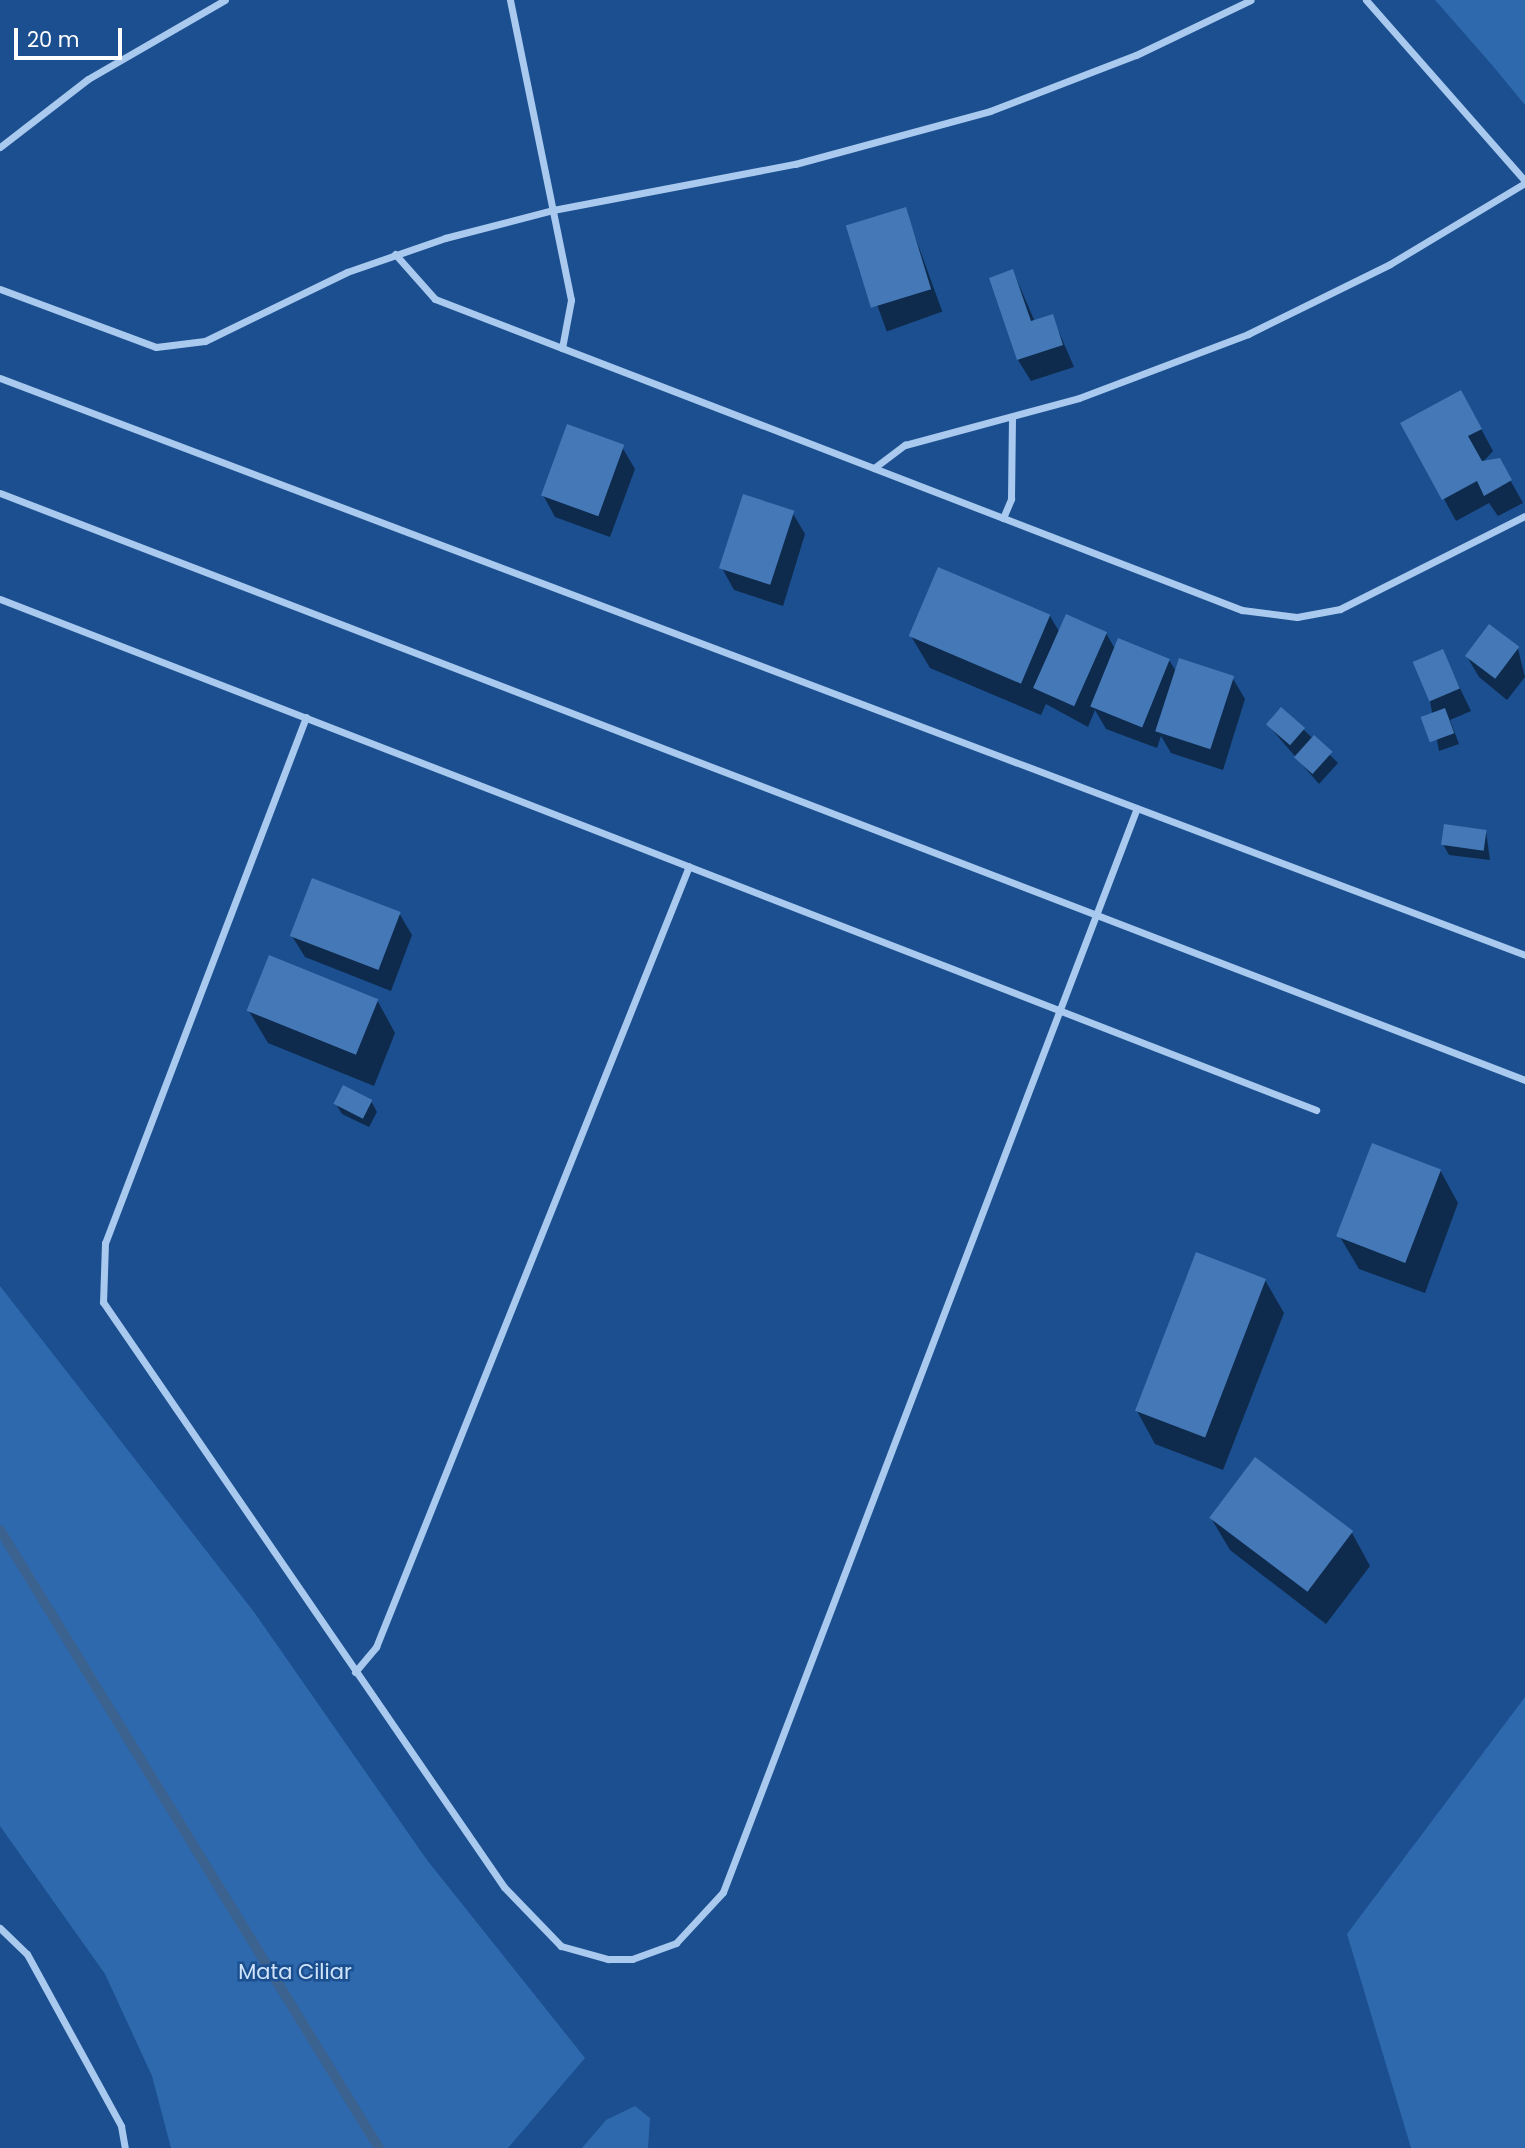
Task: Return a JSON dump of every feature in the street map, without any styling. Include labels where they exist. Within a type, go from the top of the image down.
[{"type":"street","points":[[0,147],[99,71],[225,0]]},
{"type":"street","points":[[510,0],[571,300],[562,348]]},
{"type":"street","points":[[0,289],[156,347],[181,345],[232,331],[394,254],[553,210],[893,141],[1063,85],[1251,0]]},
{"type":"street","points":[[874,468],[905,445],[1012,418],[1164,368],[1308,307],[1525,182],[1366,0]]},
{"type":"street","points":[[394,254],[435,299],[1242,610],[1297,617],[1361,601],[1525,516]]},
{"type":"street","points":[[0,378],[1525,955]]},
{"type":"street","points":[[1003,518],[1011,499],[1012,418]]},
{"type":"street","points":[[0,493],[1095,917],[1525,1080]]},
{"type":"street","points":[[0,599],[1316,1110]]},
{"type":"street","points":[[306,717],[105,1243],[100,1283],[111,1319],[504,1887],[561,1946],[584,1955],[632,1959],[695,1930],[723,1892],[1057,1009],[1137,808]]},
{"type":"street","points":[[355,1672],[376,1647],[688,866]]},
{"type":"street","points":[[0,1928],[27,1954],[121,2126],[125,2148]]},
{"type":"green space","points":[[1435,0],[1525,0],[1525,105],[1492,65]]},
{"type":"green space","name":"Mata Ciliar","points":[[0,1286],[254,1612],[427,1860],[585,2058],[508,2148],[171,2148],[152,2076],[105,1974],[0,1826]]},
{"type":"green space","points":[[1525,1697],[1525,2148],[1411,2148],[1347,1934]]},
{"type":"green space","points":[[635,2106],[650,2118],[648,2148],[582,2148],[606,2120]]},
{"type":"building","points":[[906,207],[931,289],[871,308],[846,225]]},
{"type":"building","points":[[1013,269],[1031,321],[1053,314],[1063,345],[1017,360],[989,278]]},
{"type":"building","points":[[1461,390],[1482,429],[1468,436],[1482,461],[1500,458],[1512,480],[1484,496],[1477,481],[1442,500],[1400,423]]},
{"type":"building","points":[[567,424],[624,445],[598,516],[541,495]]},
{"type":"building","points":[[743,494],[794,511],[770,585],[719,568]]},
{"type":"building","points":[[938,567],[1050,615],[1021,684],[909,636]]},
{"type":"building","points":[[1066,614],[1107,632],[1074,706],[1033,688]]},
{"type":"building","points":[[1489,624],[1519,647],[1495,679],[1465,656]]},
{"type":"building","points":[[1118,638],[1170,659],[1142,728],[1090,707]]},
{"type":"building","points":[[1443,649],[1460,689],[1429,701],[1413,662]]},
{"type":"building","points":[[1179,658],[1234,676],[1210,749],[1155,731]]},
{"type":"building","points":[[1281,707],[1305,728],[1290,745],[1266,724]]},
{"type":"building","points":[[1445,708],[1454,733],[1430,742],[1421,717]]},
{"type":"building","points":[[1314,735],[1333,752],[1313,774],[1294,757]]},
{"type":"building","points":[[1444,824],[1487,830],[1484,851],[1441,845]]},
{"type":"building","points":[[312,878],[401,912],[378,970],[290,936]]},
{"type":"building","points":[[269,955],[378,999],[356,1055],[247,1011]]},
{"type":"building","points":[[343,1085],[372,1100],[363,1119],[333,1104]]},
{"type":"building","points":[[1372,1143],[1441,1170],[1405,1263],[1336,1236]]},
{"type":"building","points":[[1196,1252],[1266,1279],[1205,1438],[1135,1411]]},
{"type":"building","points":[[1255,1457],[1353,1531],[1307,1592],[1209,1518]]},
{"type":"waterway","points":[[0,1530],[379,2148]]}]
